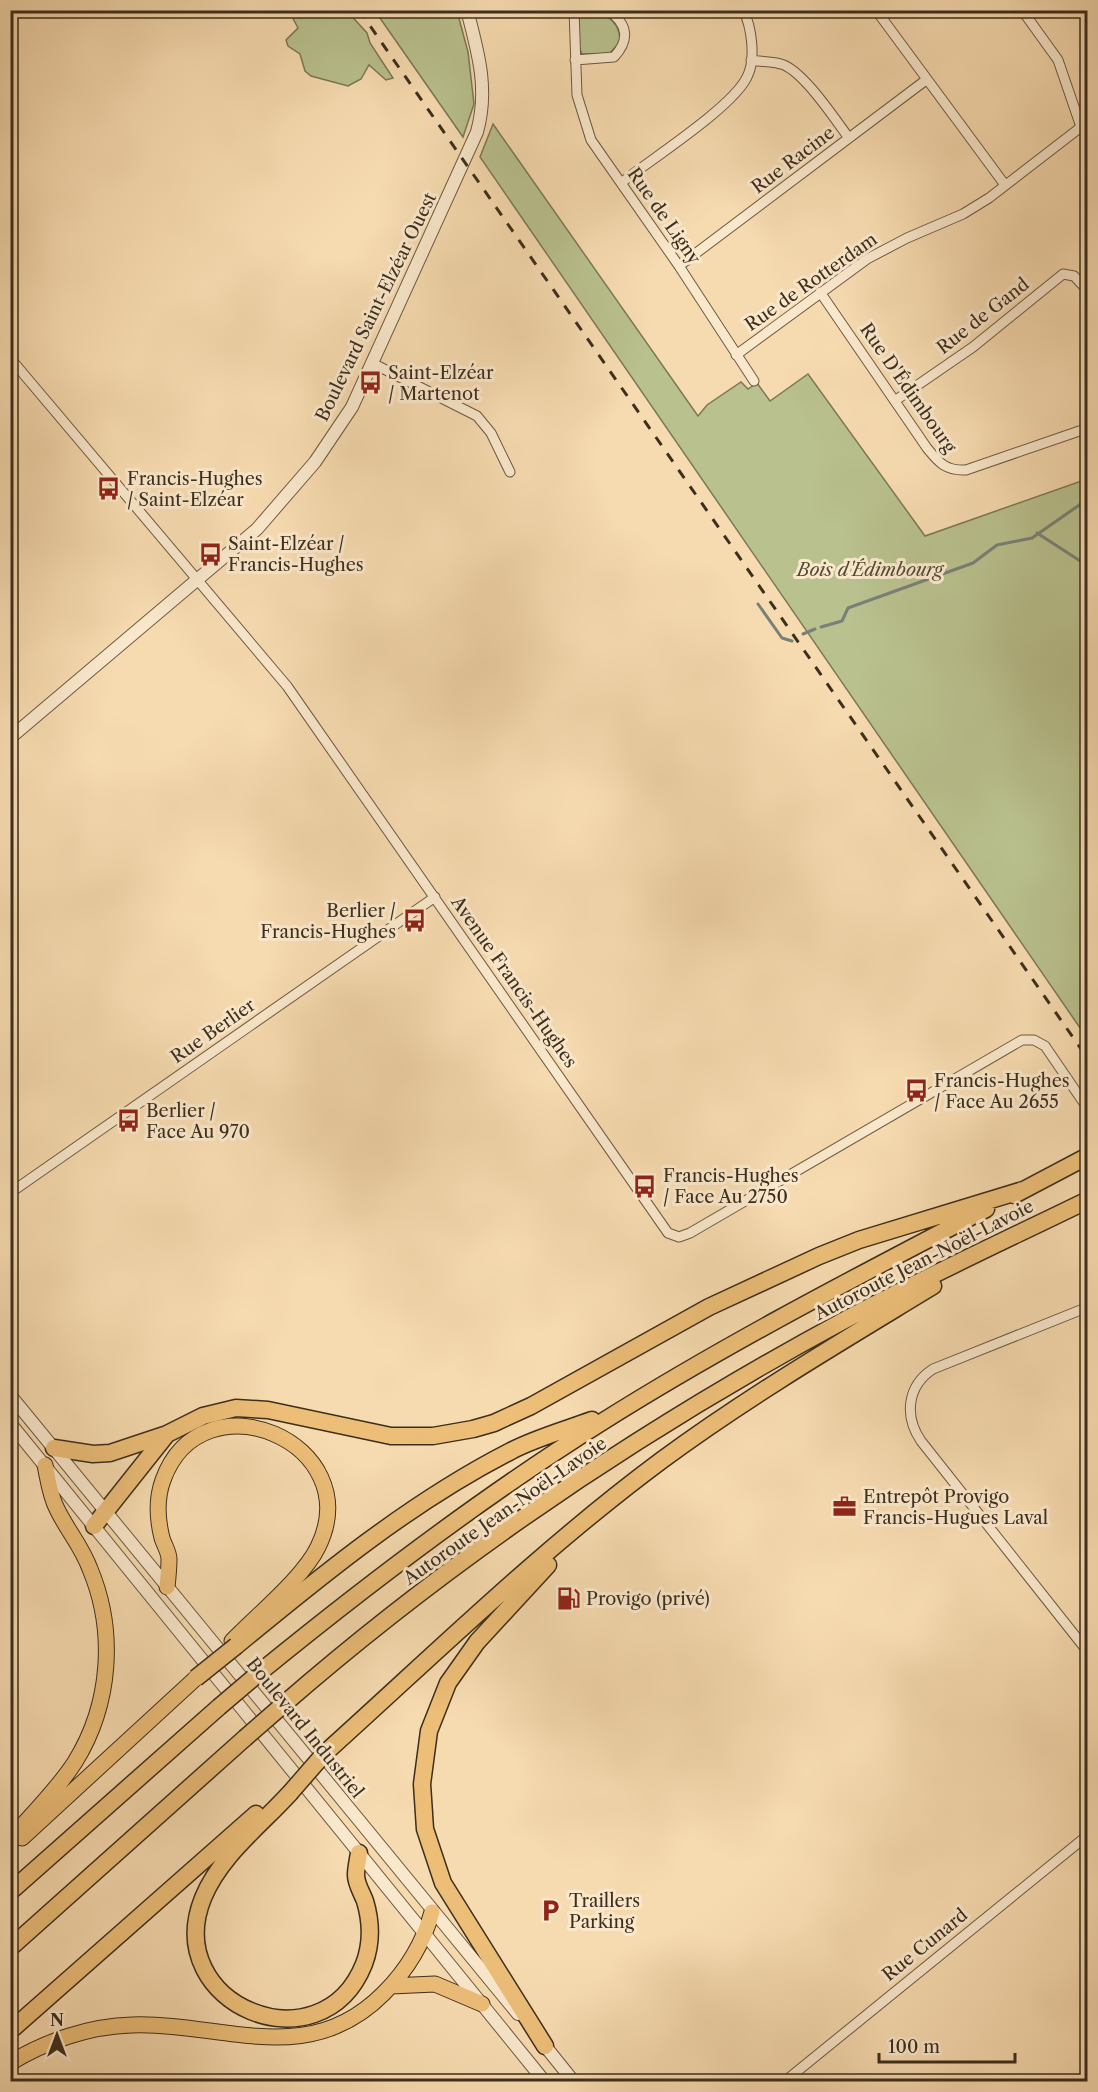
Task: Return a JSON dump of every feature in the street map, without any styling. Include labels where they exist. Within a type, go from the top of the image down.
[{"type":"highway","name":"Autoroute Jean-Noël-Lavoie","points":[[10,1892],[259,1673],[444,1530],[532,1468],[624,1409],[783,1316],[1083,1158]]},
{"type":"highway","points":[[54,1448],[102,1454],[166,1434],[210,1413],[244,1408],[391,1436],[433,1436],[482,1426],[531,1406],[709,1307],[819,1256],[859,1240],[1023,1190]]},
{"type":"highway","name":"Autoroute Jean-Noël-Lavoie","points":[[10,1948],[284,1704],[445,1575],[540,1507],[635,1444],[804,1343],[909,1287],[1088,1200]]},
{"type":"highway","points":[[359,1852],[356,1877],[367,1909],[370,1941],[363,1966],[349,1988],[323,2009],[291,2018],[258,2015],[226,1997],[207,1973],[200,1956],[197,1928],[200,1905],[213,1878],[226,1860],[288,1790],[324,1754],[604,1505],[682,1446],[765,1389],[1013,1237]]},
{"type":"highway","points":[[196,1678],[234,1643],[348,1556],[467,1477],[513,1450],[624,1409]]},
{"type":"highway","points":[[94,1526],[166,1434]]},
{"type":"highway","points":[[545,2046],[443,1883],[425,1828],[423,1771],[433,1718],[445,1689],[461,1662],[487,1630],[604,1505]]},
{"type":"highway","points":[[10,2031],[288,1790]]},
{"type":"main road","points":[[167,1587],[169,1557],[159,1525],[158,1504],[164,1476],[181,1452],[206,1434],[236,1426],[269,1430],[297,1447],[310,1460],[322,1483],[327,1507],[324,1533],[318,1548],[303,1569],[234,1643]]},
{"type":"main road","points":[[10,1839],[75,1762],[95,1718],[105,1674],[106,1638],[98,1591],[85,1557],[55,1507],[45,1465]]},
{"type":"main road","points":[[10,1848],[196,1678]]},
{"type":"main road","points":[[10,2063],[70,2037],[121,2026],[168,2026],[274,2037],[319,2034],[354,2019],[391,1986],[418,1951],[426,1935],[432,1912]]},
{"type":"main road","points":[[391,1986],[435,1984],[482,2004]]},
{"type":"street","name":"Boulevard Saint-Elzéar Ouest","points":[[10,738],[257,529],[305,475],[344,420],[478,129],[483,101],[483,79],[467,10]]},
{"type":"street","name":"Rue de Ligny","points":[[574,10],[577,94],[591,140],[679,266],[754,381]]},
{"type":"street","points":[[575,60],[614,57],[624,46],[626,34],[616,16],[608,10]]},
{"type":"street","points":[[621,183],[730,100],[748,77],[751,37],[743,10]]},
{"type":"street","points":[[876,10],[1005,185]]},
{"type":"street","points":[[1022,10],[1058,60],[1084,130]]},
{"type":"street","points":[[751,60],[784,65],[813,90],[849,138]]},
{"type":"street","name":"Rue Racine","points":[[679,266],[926,80]]},
{"type":"street","name":"Rue de Rotterdam","points":[[736,355],[867,259],[907,238],[963,214],[1084,130]]},
{"type":"street","name":"Rue de Gand","points":[[896,400],[973,347],[1063,274],[1074,276],[1088,291]]},
{"type":"street","name":"Rue D'Édimbourg","points":[[820,292],[927,448],[943,466],[952,471],[966,470],[1088,428]]},
{"type":"street","name":"Avenue Francis-Hughes","points":[[10,358],[287,686],[661,1224],[676,1236],[690,1233],[1022,1040],[1032,1039],[1042,1044],[1088,1109]]},
{"type":"street","points":[[372,363],[472,412],[488,428],[510,472]]},
{"type":"street","name":"Rue Berlier","points":[[10,1193],[435,897]]},
{"type":"street","points":[[1088,1307],[933,1368],[916,1386],[910,1410],[912,1424],[921,1441],[1088,1652]]},
{"type":"street","name":"Boulevard Industriel","points":[[10,1395],[432,1912],[574,2082]]},
{"type":"street","name":"Boulevard Industriel","points":[[10,1423],[545,2082]]},
{"type":"street","name":"Rue Cunard","points":[[784,2082],[1088,1834]]},
{"type":"green space","points":[[289,11],[347,11],[367,33],[370,43],[393,78],[386,80],[369,65],[361,79],[348,86],[311,76],[305,71],[300,54],[288,46],[286,40],[298,28]]},
{"type":"green space","points":[[375,11],[457,11],[468,52],[474,104],[463,137]]},
{"type":"green space","points":[[582,11],[603,14],[617,27],[620,42],[609,54],[582,54],[578,32]]},
{"type":"green space","name":"Bois d'Édimbourg","points":[[493,124],[698,416],[707,405],[741,382],[748,389],[757,383],[770,401],[808,374],[925,536],[1087,479],[1087,1038],[480,157]]},
{"type":"waterway","points":[[821,627],[842,621],[848,608],[973,563],[997,545],[1032,538],[1088,499]]},
{"type":"waterway","points":[[1037,533],[1088,566]]},
{"type":"waterway","points":[[758,604],[782,638],[792,641]]},
{"type":"waterway","points":[[803,634],[815,629]]},
{"type":"railway","points":[[359,10],[1088,1059]]},
{"type":"place","name":"Saint-Elzéar / Martenot","points":[[370,383]]},
{"type":"place","name":"Francis-Hughes / Saint-Elzéar","points":[[109,489]]},
{"type":"place","name":"Saint-Elzéar / Francis-Hughes","points":[[210,554]]},
{"type":"place","name":"Berlier / Francis-Hughes","points":[[414,921]]},
{"type":"place","name":"Francis-Hughes / Face Au 2655","points":[[916,1091]]},
{"type":"place","name":"Berlier / Face Au 970","points":[[128,1121]]},
{"type":"place","name":"Francis-Hughes / Face Au 2750","points":[[645,1186]]},
{"type":"place","name":"Entrepôt Provigo Francis-Hugues Laval","points":[[845,1507]]},
{"type":"place","name":"Provigo (privé)","points":[[568,1599]]},
{"type":"place","name":"Traillers Parking","points":[[551,1911]]}]
